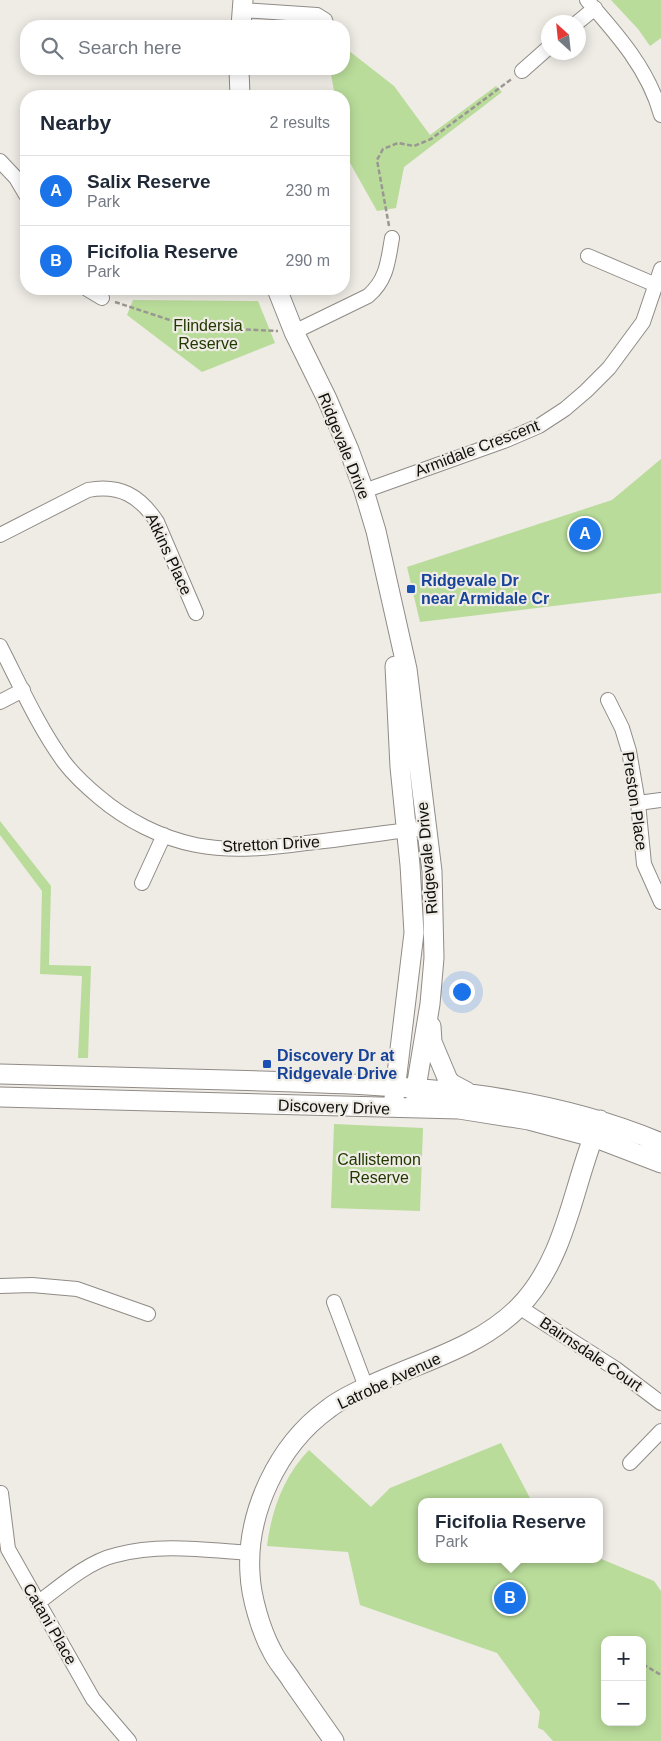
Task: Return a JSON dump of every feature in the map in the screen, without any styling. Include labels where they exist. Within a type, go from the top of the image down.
[{"type":"street","points":[[583,15],[591,4],[610,25],[630,51],[651,89],[661,115]]},
{"type":"street","points":[[242,12],[317,15],[325,20]]},
{"type":"street","points":[[522,71],[541,54]]},
{"type":"street","points":[[239,75],[240,90]]},
{"type":"street","points":[[0,161],[20,185]]},
{"type":"street","points":[[294,332],[368,296],[376,289],[388,268],[392,238]]},
{"type":"street","points":[[588,256],[656,285]]},
{"type":"street","name":"Armidale Crescent","points":[[364,491],[504,441],[539,426],[565,409],[592,386],[609,368],[644,322],[661,269]]},
{"type":"street","points":[[97,295],[102,298]]},
{"type":"street","name":"Ridgevale Drive","points":[[279,295],[294,332],[327,399],[364,491],[376,531],[407,669],[432,871],[434,958],[430,1004],[416,1088],[416,1108]]},
{"type":"street","name":"Atkins Place","points":[[0,534],[88,490],[114,489],[127,493],[144,505],[158,522],[196,614]]},
{"type":"street","name":"Ridgevale Drive","points":[[393,610],[400,757],[414,933],[402,1046],[395,1086],[394,1109]]},
{"type":"street","name":"Stretton Drive","points":[[0,646],[37,718],[65,763],[111,807],[135,822],[164,835],[195,845],[246,849],[426,828]]},
{"type":"street","points":[[0,702],[23,690]]},
{"type":"street","name":"Preston Place","points":[[608,700],[622,728],[629,751],[638,803],[644,864],[661,902]]},
{"type":"street","points":[[638,803],[661,800]]},
{"type":"street","points":[[142,883],[164,835]]},
{"type":"street","points":[[430,1004],[432,1042],[442,1069],[452,1084],[470,1093]]},
{"type":"street","name":"Discovery Drive","points":[[0,1074],[395,1086],[470,1093],[540,1104],[596,1128],[661,1163]]},
{"type":"street","name":"Discovery Drive","points":[[0,1097],[459,1110],[596,1128],[661,1143]]},
{"type":"street","name":"Latrobe Avenue","points":[[334,1741],[272,1651],[258,1615],[250,1575],[250,1553],[258,1508],[274,1470],[296,1438],[328,1409],[366,1388],[460,1349],[491,1332],[519,1307],[538,1284],[554,1256],[596,1128]]},
{"type":"street","points":[[0,1286],[32,1285],[77,1289],[148,1314]]},
{"type":"street","points":[[334,1302],[366,1388]]},
{"type":"street","name":"Bairnsdale Court","points":[[519,1307],[616,1369],[661,1403]]},
{"type":"street","points":[[630,1462],[661,1431]]},
{"type":"street","name":"Catani Place","points":[[1,1493],[8,1549],[92,1699],[129,1741]]},
{"type":"street","points":[[38,1603],[82,1570],[115,1555],[161,1548],[250,1553]]},
{"type":"path","points":[[392,238],[377,160],[383,149],[398,143],[414,146],[431,139],[522,71]]},
{"type":"path","points":[[102,298],[191,327],[294,332]]},
{"type":"path","points":[[646,1666],[661,1674]]},
{"type":"green space","points":[[611,0],[661,0],[661,38],[650,46],[638,29]]},
{"type":"green space","points":[[350,52],[394,86],[430,135],[496,86],[502,92],[404,167],[396,208],[377,211],[350,163],[350,90],[334,90],[331,75],[350,75]]},
{"type":"green space","name":"Flindersia Reserve","points":[[133,300],[258,301],[275,343],[202,372],[127,315]]},
{"type":"green space","points":[[661,459],[661,593],[420,622],[407,567],[612,500]]},
{"type":"green space","points":[[0,821],[51,886],[49,965],[91,966],[88,1058],[78,1058],[82,976],[40,974],[42,891],[0,835]]},
{"type":"green space","name":"Callistemon Reserve","points":[[334,1124],[423,1128],[420,1211],[331,1208]]},
{"type":"green space","points":[[501,1443],[530,1498],[418,1498],[418,1563],[603,1563],[603,1560],[654,1581],[661,1591],[661,1741],[553,1741],[543,1730],[538,1728],[540,1712],[497,1653],[360,1605],[348,1552],[267,1546],[275,1507],[280,1495],[292,1471],[309,1450],[371,1507],[390,1488]]},
{"type":"place","name":"Salix Reserve","points":[[585,534]]},
{"type":"place","name":"Ridgevale Dr near Armidale Cr","points":[[411,589]]},
{"type":"place","name":"Discovery Dr at Ridgevale Drive","points":[[267,1064]]},
{"type":"place","name":"Ficifolia Reserve","points":[[510,1598]]}]
